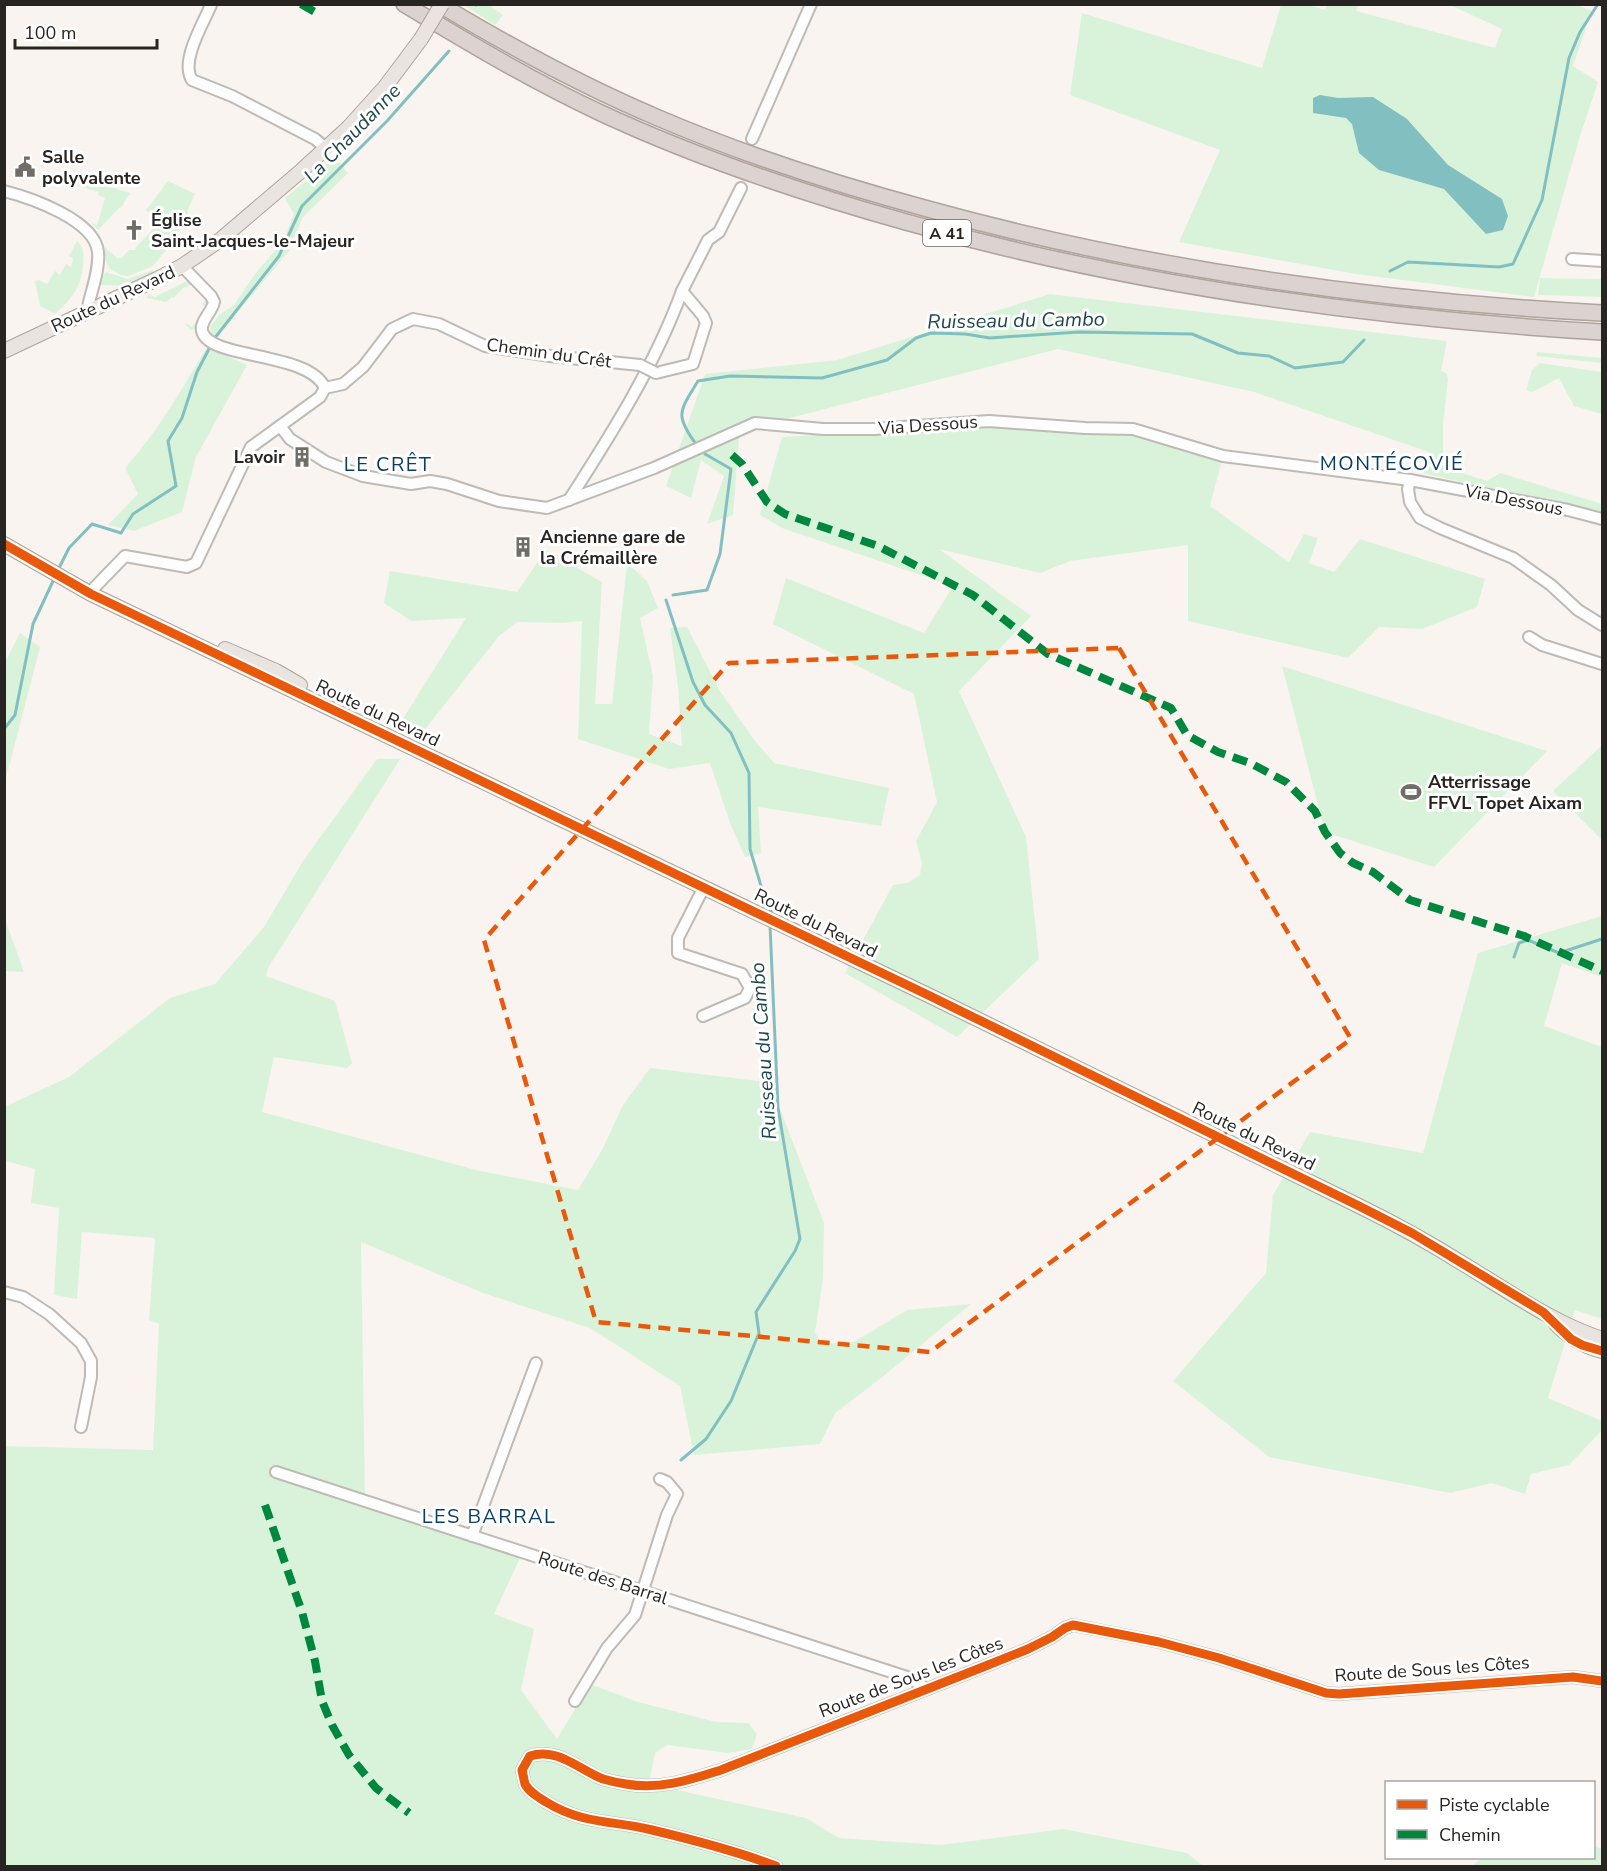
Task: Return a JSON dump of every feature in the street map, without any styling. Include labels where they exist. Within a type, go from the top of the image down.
[{"type":"highway","name":"A 41","points":[[404,4],[518,71],[601,113],[656,137],[790,187],[939,231],[1109,272],[1267,299],[1343,310],[1442,320],[1602,332]]},
{"type":"highway","name":"A 41","points":[[440,4],[569,77],[699,135],[840,184],[962,218],[1105,252],[1270,282],[1403,299],[1602,314]]},
{"type":"main road","name":"Route du Revard","points":[[4,351],[182,266],[246,219],[330,151],[421,39],[440,4]]},
{"type":"main road","name":"Route du Revard","points":[[4,544],[91,594],[166,630],[252,659],[276,671],[343,714],[1385,1219],[1543,1312],[1602,1339]]},
{"type":"main road","name":"Route du Revard","points":[[1543,1312],[1571,1339],[1602,1351]]},
{"type":"street","points":[[752,139],[811,4]]},
{"type":"street","points":[[211,5],[188,61],[188,74],[192,80],[232,96],[315,139],[330,151]]},
{"type":"street","points":[[569,500],[612,434],[643,376],[708,240],[719,232],[741,188]]},
{"type":"street","points":[[4,191],[29,197],[63,215],[89,232],[94,238],[98,260],[87,312]]},
{"type":"street","points":[[1572,259],[1602,261]]},
{"type":"street","points":[[182,266],[214,302],[213,308],[203,323],[210,340],[302,368],[322,382],[325,388]]},
{"type":"street","name":"Chemin du Crêt","points":[[91,594],[125,556],[187,567],[196,563],[251,447],[320,397],[325,388],[343,384],[363,367],[392,329],[413,319],[439,324],[485,346],[549,356],[640,365],[656,373],[693,364],[706,323],[682,291]]},
{"type":"street","name":"Via Dessous","points":[[280,426],[290,439],[326,462],[363,476],[411,484],[430,481],[447,484],[499,501],[547,508],[654,468],[755,423],[823,429],[875,429],[989,421],[1133,429],[1223,456],[1410,480],[1568,510],[1602,519]]},
{"type":"street","points":[[1410,480],[1408,489],[1410,502],[1420,518],[1513,558],[1551,585],[1578,610],[1602,625]]},
{"type":"street","points":[[1529,637],[1542,645],[1602,664]]},
{"type":"street","points":[[703,1016],[745,998],[750,988],[742,974],[678,953],[678,938],[704,887]]},
{"type":"street","points":[[4,1292],[23,1297],[49,1314],[81,1343],[90,1361],[91,1377],[81,1427]]},
{"type":"street","points":[[472,1536],[536,1363]]},
{"type":"street","name":"Route des Barral","points":[[276,1472],[910,1678],[927,1689]]},
{"type":"street","points":[[575,1701],[607,1647],[635,1615],[667,1515],[677,1494],[667,1482],[660,1479]]},
{"type":"street","name":"Route de Sous les Côtes","points":[[776,1866],[708,1843],[650,1829],[601,1823],[571,1815],[532,1793],[526,1785],[522,1770],[530,1756],[542,1753],[572,1762],[602,1779],[624,1784],[658,1786],[684,1782],[721,1770],[1028,1649],[1073,1625],[1160,1642],[1219,1658],[1326,1693],[1358,1693],[1574,1677],[1602,1681]]},
{"type":"highlighted area","points":[[1119,648],[1351,1039],[930,1352],[596,1322],[484,940],[729,663]]},
{"type":"green space","points":[[1575,4],[1592,11],[1573,66],[1598,82],[1580,136],[1534,297],[1356,274],[1179,242],[1220,150],[1070,95],[1082,13],[1262,68],[1281,5],[1310,5],[1325,10],[1327,5],[1358,5],[1356,11],[1495,48],[1502,29],[1450,5]]},
{"type":"green space","points":[[464,5],[489,5],[503,15],[495,25]]},
{"type":"green space","points":[[335,157],[348,173],[303,217],[289,251],[217,337],[211,333],[210,327],[220,314],[234,305],[255,274],[284,240],[294,214],[285,198]]},
{"type":"green space","points":[[71,175],[130,193],[121,208],[98,230],[91,223],[97,225],[105,198],[98,195],[99,192],[68,183]]},
{"type":"green space","points":[[168,181],[195,194],[187,217],[173,242],[153,266],[128,276],[110,269],[106,262],[104,247],[117,258],[121,258],[129,250],[136,250],[135,248],[160,222],[146,210]]},
{"type":"green space","points":[[77,241],[83,254],[81,279],[71,297],[55,314],[40,306],[35,281],[39,280],[47,284],[55,271],[60,275],[66,264],[71,267],[73,258],[69,256]]},
{"type":"green space","points":[[153,270],[152,274],[131,286],[101,285],[106,272],[128,279]]},
{"type":"green space","points":[[1540,278],[1602,279],[1602,297],[1538,295]]},
{"type":"green space","points":[[189,280],[205,293],[208,297],[209,306],[208,308],[202,304],[207,298],[191,284],[166,302],[147,298],[148,294],[155,297]]},
{"type":"green space","points":[[1050,294],[1447,341],[1441,371],[1446,373],[1448,379],[1443,425],[1443,467],[1487,481],[1500,473],[1602,504],[1602,514],[1422,473],[1429,452],[1254,392],[1058,349],[782,420],[755,416],[740,425],[733,515],[707,524],[724,476],[701,460],[691,498],[666,486],[705,374],[837,360]]},
{"type":"green space","points":[[208,308],[197,327],[192,330],[185,325],[186,323],[192,327]]},
{"type":"green space","points":[[207,347],[247,365],[196,457],[182,512],[134,531],[108,525],[138,494],[125,468],[159,425]]},
{"type":"green space","points":[[1537,352],[1602,358],[1602,363],[1536,356]]},
{"type":"green space","points":[[1540,363],[1602,372],[1602,414],[1574,406],[1559,378],[1532,392],[1526,390],[1532,370]]},
{"type":"green space","points":[[1013,423],[1133,429],[1223,456],[1210,506],[1289,562],[1304,534],[1318,538],[1309,563],[1334,572],[1360,539],[1485,579],[1477,607],[1422,629],[1379,627],[1348,658],[1188,621],[1188,545],[1070,561],[1040,573],[939,549],[1031,616],[959,691],[1026,837],[1039,959],[957,1037],[845,973],[893,885],[907,883],[920,875],[922,863],[916,841],[937,802],[914,694],[773,624],[786,578],[924,633],[953,586],[782,528],[760,515],[782,437]]},
{"type":"green space","points":[[546,550],[602,582],[595,704],[612,704],[627,563],[647,581],[658,608],[640,618],[653,676],[649,734],[682,746],[678,687],[670,628],[687,627],[720,691],[752,737],[774,763],[889,788],[881,826],[758,807],[761,853],[745,857],[730,823],[710,763],[669,769],[578,739],[582,621],[517,622],[499,636],[418,738],[399,725],[466,618],[411,621],[384,603],[390,571],[517,592]]},
{"type":"green space","points":[[20,633],[40,647],[5,782],[5,662]]},
{"type":"green space","name":"Atterrissage FFVL Topet Aixam","points":[[1282,666],[1547,751],[1434,867],[1325,832]]},
{"type":"green space","points":[[1602,745],[1602,840],[1553,791]]},
{"type":"green space","points":[[377,759],[400,759],[268,968],[266,976],[335,1001],[352,1063],[347,1068],[274,1057],[262,1112],[476,1170],[578,1190],[602,1150],[623,1105],[650,1068],[759,1081],[777,1101],[824,1223],[823,1279],[815,1332],[821,1344],[854,1342],[907,1310],[971,1304],[835,1413],[820,1444],[694,1455],[680,1386],[590,1328],[483,1293],[361,1242],[365,1499],[521,1556],[494,1614],[534,1629],[521,1690],[557,1739],[590,1684],[638,1702],[716,1722],[748,1723],[757,1734],[752,1749],[728,1753],[667,1745],[655,1753],[649,1784],[806,1818],[839,1838],[941,1845],[1063,1829],[1187,1853],[1203,1866],[5,1866],[5,1446],[153,1450],[159,1324],[149,1320],[155,1238],[82,1232],[77,1299],[54,1295],[59,1208],[31,1203],[35,1169],[6,1161],[4,1156],[4,1107],[69,1077],[170,998],[215,984],[264,927],[303,861]]},
{"type":"green space","points":[[1602,916],[1602,977],[1562,963],[1544,1026],[1602,1047],[1602,1319],[1575,1310],[1548,1398],[1602,1421],[1602,1430],[1569,1465],[1531,1474],[1525,1494],[1492,1483],[1450,1493],[1269,1457],[1173,1381],[1266,1273],[1273,1195],[1310,1132],[1423,1153],[1478,953]]},
{"type":"green space","points":[[5,919],[24,972],[5,971]]},
{"type":"green space","points":[[1595,1846],[1602,1849],[1602,1866],[1471,1866],[1481,1859],[1595,1859]]},
{"type":"water","points":[[1320,95],[1338,98],[1373,97],[1407,119],[1448,165],[1502,199],[1508,216],[1503,230],[1486,234],[1444,189],[1379,170],[1359,153],[1352,124],[1346,118],[1313,113],[1313,98]]},
{"type":"waterway","points":[[1390,271],[1408,262],[1499,267],[1513,264],[1542,200],[1569,58],[1580,32],[1598,4]]},
{"type":"waterway","name":"La Chaudanne","points":[[214,339],[279,256],[302,206],[387,121],[449,51]]},
{"type":"waterway","name":"Ruisseau du Cambo","points":[[696,444],[684,426],[682,412],[698,381],[730,376],[822,378],[887,360],[916,338],[931,333],[965,334],[990,338],[1079,332],[1192,334],[1238,353],[1269,356],[1295,368],[1343,362],[1364,340]]},
{"type":"waterway","name":"La Chaudanne","points":[[58,570],[69,548],[92,524],[121,533],[133,514],[176,486],[168,441],[182,418],[197,372],[211,345]]},
{"type":"waterway","name":"Ruisseau du Cambo","points":[[673,595],[707,590],[720,554],[731,469],[705,454]]},
{"type":"waterway","name":"La Chaudanne","points":[[4,729],[15,715],[33,624],[54,579]]},
{"type":"waterway","name":"Ruisseau du Cambo","points":[[666,600],[693,682],[705,705],[731,733],[749,773],[750,849],[767,906],[773,912]]},
{"type":"waterway","name":"Ruisseau du Cambo","points":[[681,1460],[706,1439],[731,1401],[759,1333],[756,1312],[795,1251],[800,1239],[778,1108],[770,925]]},
{"type":"waterway","points":[[1514,957],[1519,943],[1528,940],[1559,953],[1602,939]]},
{"type":"marked path","points":[[301,4],[315,12]]},
{"type":"marked path","points":[[732,455],[742,464],[767,502],[785,514],[878,546],[973,595],[1048,654],[1171,708],[1187,735],[1218,752],[1250,763],[1286,782],[1315,811],[1325,832],[1340,853],[1353,863],[1373,872],[1410,900],[1524,936],[1602,971]]},
{"type":"marked path","points":[[265,1505],[302,1612],[315,1661],[322,1701],[332,1725],[349,1755],[376,1788],[409,1813]]},
{"type":"cycle path","points":[[4,544],[91,594],[928,995],[1357,1205],[1412,1233],[1543,1312],[1571,1339],[1602,1351]]},
{"type":"cycle path","points":[[776,1866],[683,1838],[573,1815],[531,1792],[525,1784],[522,1770],[530,1756],[540,1754],[559,1757],[603,1779],[620,1783],[651,1786],[686,1780],[721,1770],[1028,1649],[1073,1625],[1159,1642],[1219,1658],[1326,1693],[1339,1694],[1573,1677],[1602,1681]]},
{"type":"place","name":"Salle polyvalente","points":[[25,167]]},
{"type":"place","name":"Église Saint-Jacques-le-Majeur","points":[[134,230]]},
{"type":"place","name":"Lavoir","points":[[302,457]]},
{"type":"place","name":"Ancienne gare de la Crémaillère","points":[[523,547]]},
{"type":"place","name":"Atterrissage FFVL Topet Aixam","points":[[1411,792]]},
{"type":"district","name":"MONTÉCOVIÉ","points":[[1392,463]]},
{"type":"district","name":"LE CRÊT","points":[[388,464]]},
{"type":"district","name":"LES BARRAL","points":[[489,1516]]}]
